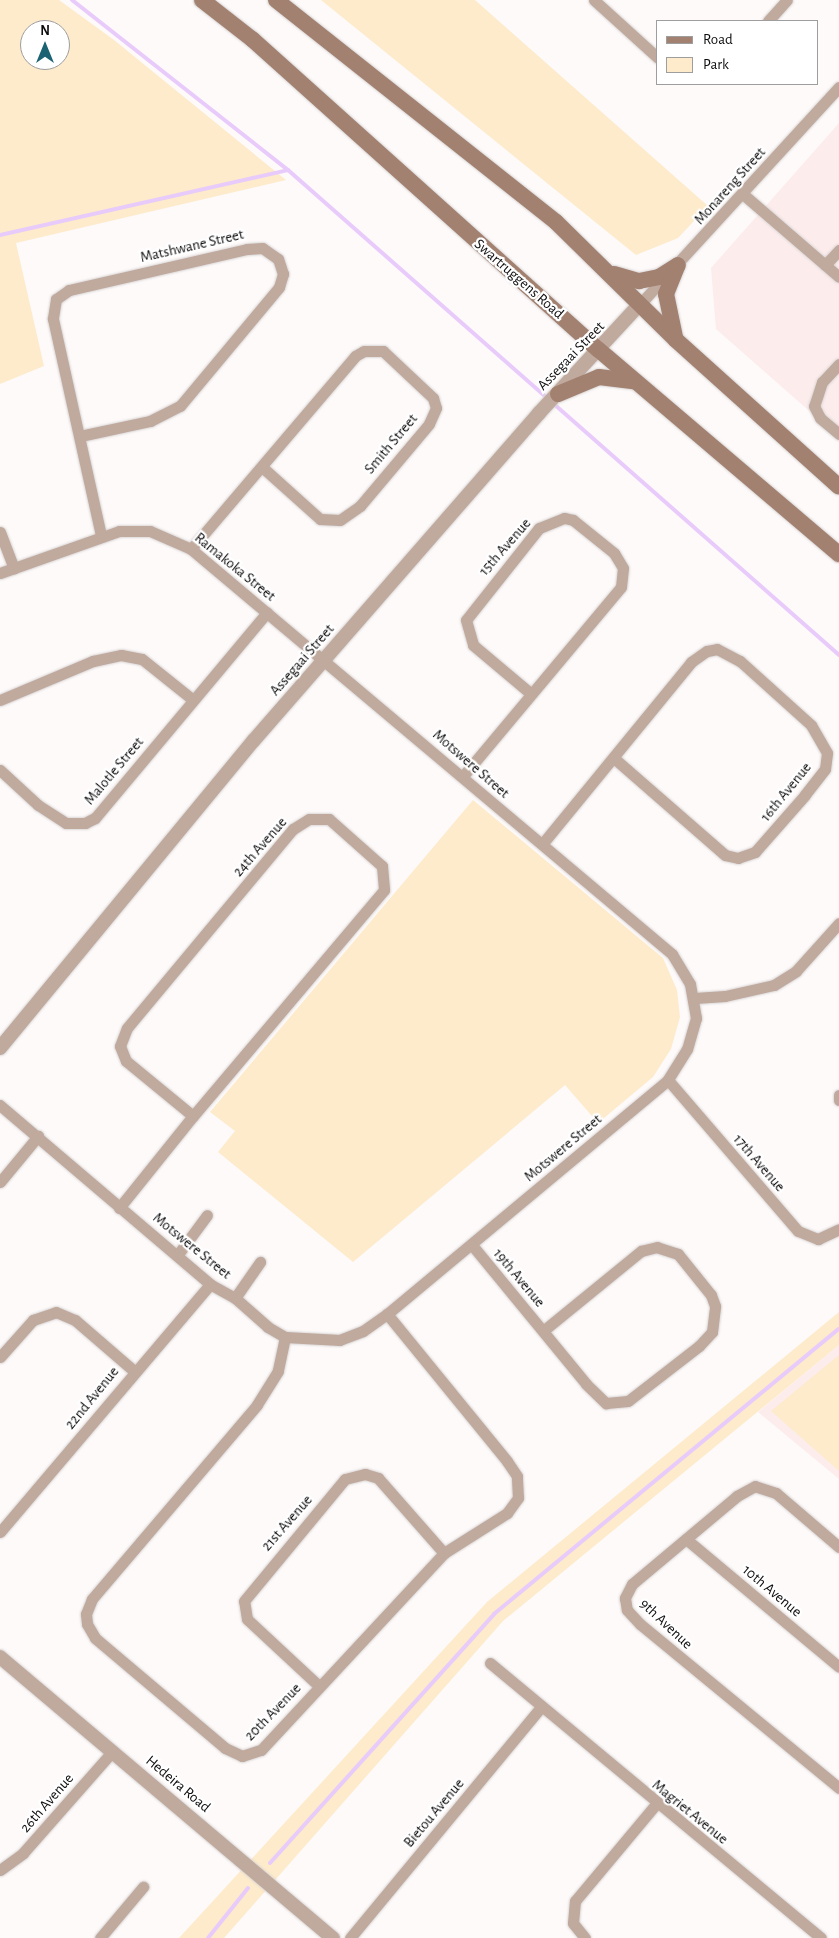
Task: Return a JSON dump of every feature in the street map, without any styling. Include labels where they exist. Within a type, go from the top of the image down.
[{"type":"main road","name":"Swartruggens Road","points":[[202,0],[252,39],[599,350],[839,554]]},
{"type":"main road","points":[[276,0],[431,124],[495,170],[641,303],[676,340],[839,487]]},
{"type":"main road","points":[[605,270],[639,281],[659,277],[678,265]]},
{"type":"main road","points":[[676,340],[666,294],[678,265]]},
{"type":"main road","points":[[558,394],[575,383],[615,376],[648,390]]},
{"type":"street","points":[[594,0],[656,56]]},
{"type":"street","points":[[769,20],[787,0]]},
{"type":"street","name":"Monareng Street","points":[[641,303],[744,195],[839,87]]},
{"type":"street","points":[[744,195],[839,277]]},
{"type":"street","name":"Matshwane Street","points":[[80,436],[150,421],[180,406],[279,287],[283,274],[278,259],[262,248],[247,249],[62,293],[52,312],[101,535]]},
{"type":"street","points":[[825,265],[839,250]]},
{"type":"street","name":"Assegaai Street","points":[[0,1048],[116,903],[324,660],[558,394],[641,303]]},
{"type":"street","name":"Smith Street","points":[[191,549],[355,356],[364,351],[383,351],[392,357],[433,398],[436,408],[429,424],[360,506],[340,520],[320,519],[262,467]]},
{"type":"street","points":[[839,364],[822,382],[814,406],[820,418],[839,434]]},
{"type":"street","name":"15th Avenue","points":[[464,776],[530,693],[616,595],[624,578],[614,553],[573,520],[564,518],[539,528],[466,620],[473,644],[530,693]]},
{"type":"street","name":"Ramakoka Street","points":[[0,573],[101,535],[150,531],[191,549],[324,660]]},
{"type":"street","points":[[0,532],[14,568]]},
{"type":"street","name":"Malotle Street","points":[[0,770],[54,816],[66,823],[85,823],[113,799],[192,699],[267,612]]},
{"type":"street","name":"16th Avenue","points":[[543,843],[691,662],[717,649],[740,662],[812,726],[827,753],[825,769],[805,795],[755,852],[738,858],[725,854],[614,758]]},
{"type":"street","points":[[0,700],[93,661],[121,654],[142,659],[192,699]]},
{"type":"street","name":"Motswere Street","points":[[0,1105],[119,1208],[179,1253],[210,1284],[235,1298],[252,1316],[285,1336],[340,1340],[363,1331],[387,1314],[668,1080],[692,1033],[695,998],[672,954],[464,776],[324,660]]},
{"type":"street","name":"24th Avenue","points":[[119,1208],[193,1116],[384,890],[382,866],[329,819],[309,819],[293,829],[122,1036],[120,1046],[126,1062],[193,1116]]},
{"type":"street","points":[[695,998],[725,996],[774,985],[796,971],[839,923]]},
{"type":"street","name":"17th Avenue","points":[[668,1080],[798,1231],[818,1239],[839,1229]]},
{"type":"street","points":[[839,1095],[839,1100]]},
{"type":"street","points":[[0,1182],[38,1136]]},
{"type":"street","points":[[179,1253],[208,1215]]},
{"type":"street","name":"19th Avenue","points":[[472,1244],[597,1396],[616,1405],[628,1401],[699,1346],[712,1332],[715,1306],[711,1295],[678,1254],[657,1247],[641,1252],[544,1330]]},
{"type":"street","points":[[235,1298],[260,1262]]},
{"type":"street","name":"22nd Avenue","points":[[0,1532],[134,1371],[210,1284]]},
{"type":"street","points":[[0,1357],[33,1320],[56,1312],[75,1320],[134,1371]]},
{"type":"street","name":"20th Avenue","points":[[285,1336],[278,1370],[257,1405],[92,1599],[86,1624],[95,1638],[225,1748],[242,1756],[261,1750],[444,1553],[514,1506],[519,1487],[517,1476],[387,1314]]},
{"type":"street","name":"21st Avenue","points":[[319,1686],[247,1619],[244,1601],[339,1486],[358,1474],[378,1478],[444,1553]]},
{"type":"street","name":"9th Avenue","points":[[839,1546],[762,1486],[736,1496],[632,1584],[625,1598],[627,1610],[839,1788]]},
{"type":"street","name":"10th Avenue","points":[[686,1539],[839,1667]]},
{"type":"street","name":"Hedeira Road","points":[[0,1657],[333,1938]]},
{"type":"street","name":"Magriet Avenue","points":[[490,1663],[656,1804],[821,1938]]},
{"type":"street","name":"Bietou Avenue","points":[[350,1938],[541,1707]]},
{"type":"street","name":"26th Avenue","points":[[0,1870],[23,1853],[113,1751]]},
{"type":"street","points":[[585,1938],[573,1924],[574,1901],[656,1804]]},
{"type":"street","points":[[100,1938],[143,1887]]},
{"type":"shaded area","points":[[839,123],[839,437],[716,329],[711,268]]},
{"type":"shaded area","points":[[839,1345],[839,1479],[758,1412]]},
{"type":"green space","points":[[0,0],[59,0],[114,40],[286,180],[16,243],[44,366],[0,384]]},
{"type":"green space","points":[[321,0],[475,0],[708,206],[678,238],[636,255]]},
{"type":"green space","points":[[473,800],[663,958],[677,990],[680,1017],[671,1049],[653,1077],[598,1123],[565,1085],[353,1262],[218,1152],[235,1131],[210,1112]]},
{"type":"green space","points":[[839,1312],[839,1345],[503,1621],[224,1938],[179,1938],[487,1602]]},
{"type":"green space","points":[[839,1355],[839,1471],[771,1411]]},
{"type":"waterway","points":[[72,0],[288,170],[839,655]]},
{"type":"waterway","points":[[0,235],[288,170]]},
{"type":"waterway","points":[[270,1863],[494,1614],[839,1329]]},
{"type":"waterway","points":[[208,1938],[248,1888]]}]
